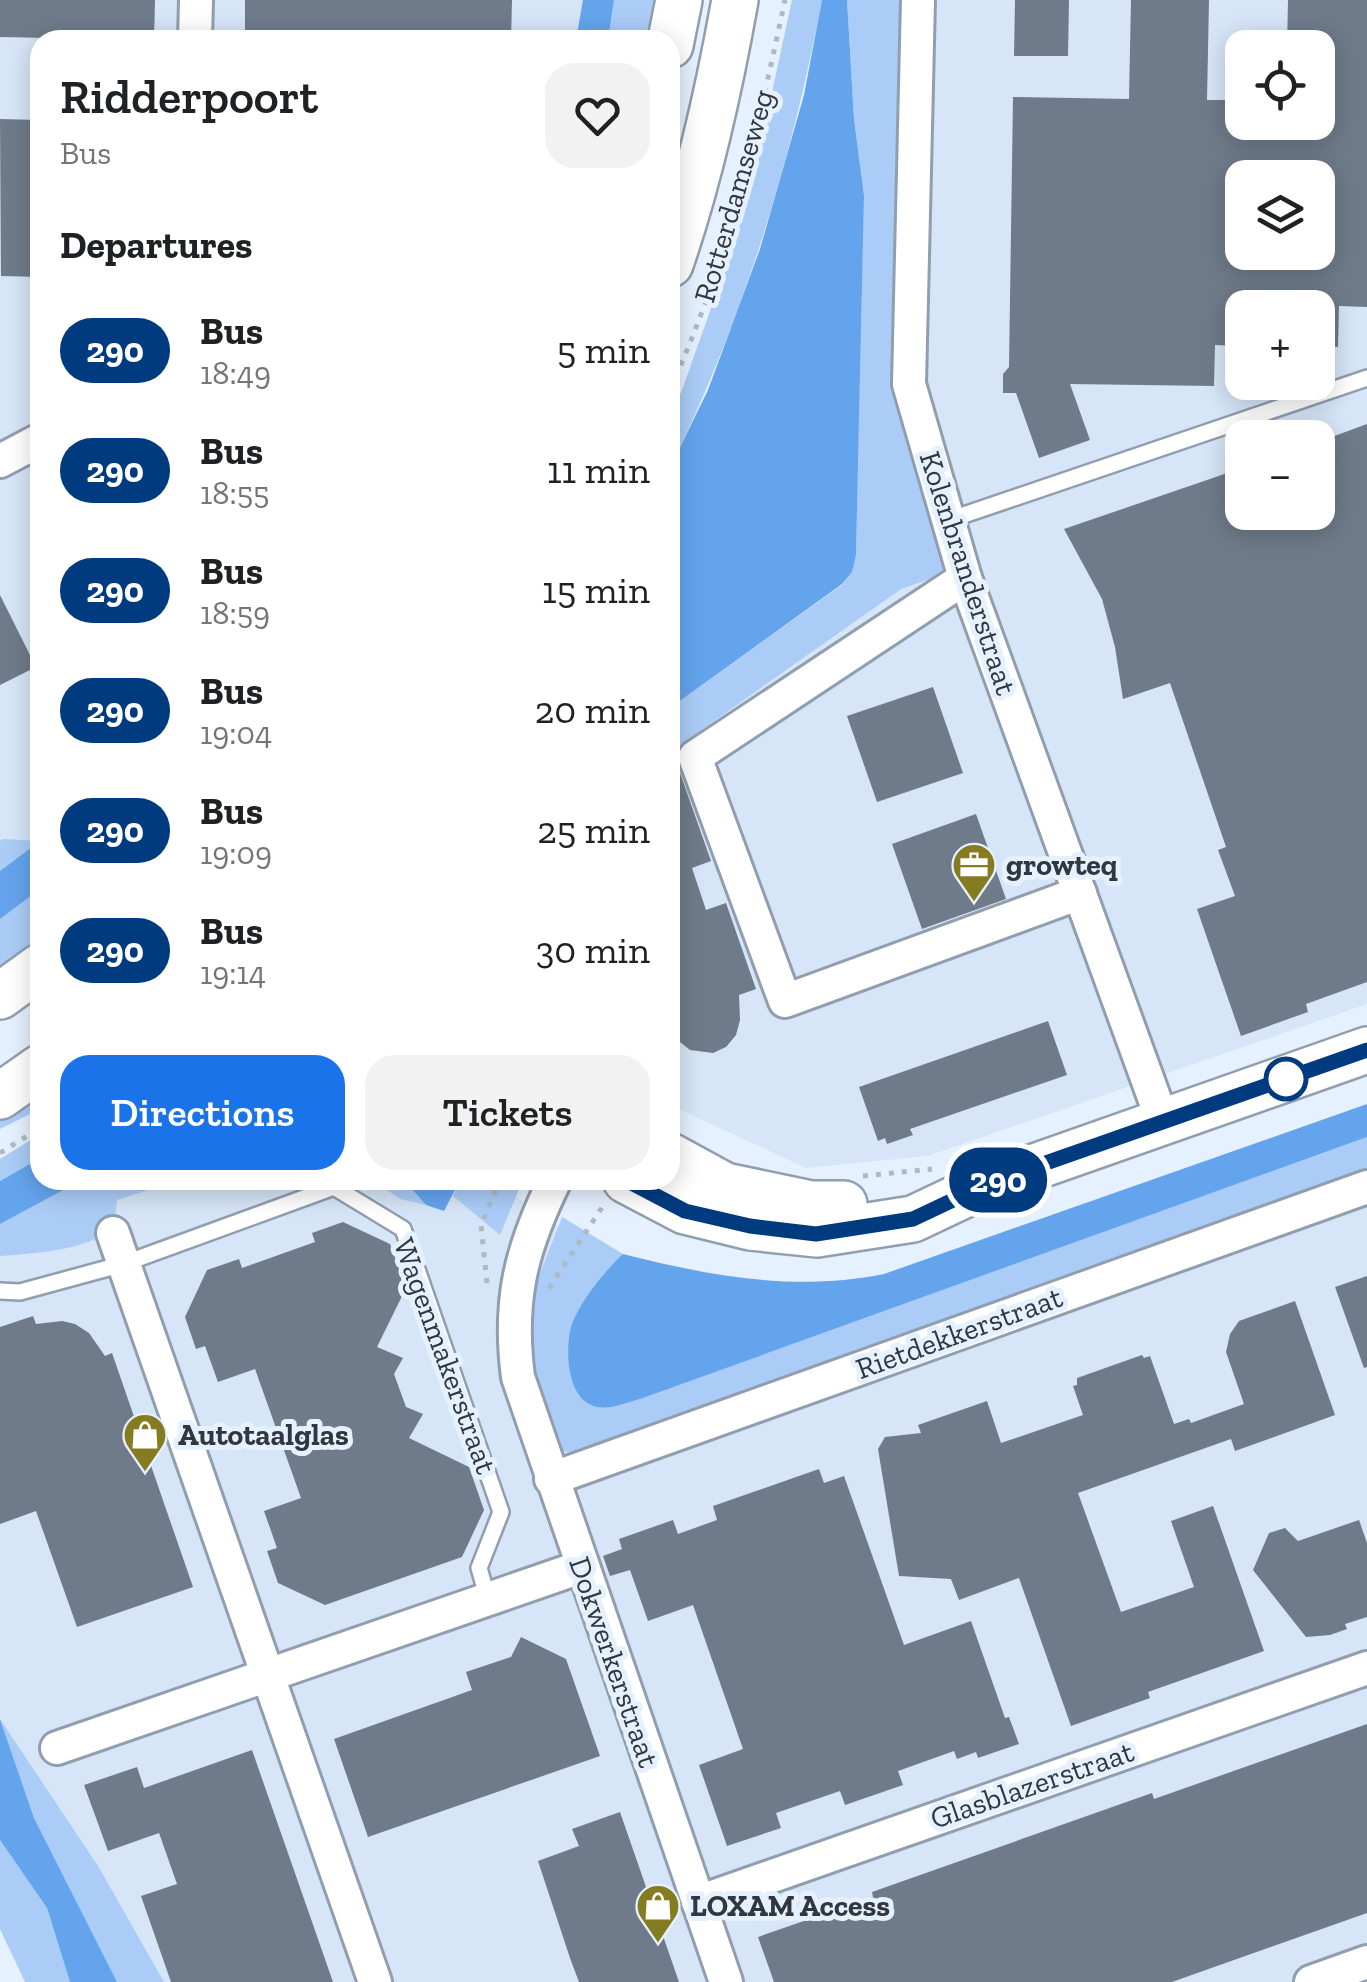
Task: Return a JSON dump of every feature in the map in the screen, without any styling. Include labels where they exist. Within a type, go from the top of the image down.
[{"type":"street","points":[[195,30],[196,0]]},
{"type":"street","points":[[673,30],[679,0]]},
{"type":"street","name":"Rotterdamseweg","points":[[680,236],[717,104],[735,0]]},
{"type":"street","name":"Kolenbranderstraat","points":[[918,0],[909,384],[965,578],[1163,1122]]},
{"type":"street","points":[[0,461],[30,445]]},
{"type":"street","points":[[965,578],[695,757],[784,1001],[1080,893]]},
{"type":"street","points":[[0,996],[30,974]]},
{"type":"street","points":[[615,1192],[750,1226],[816,1234],[913,1219],[989,1183],[1367,1050]]},
{"type":"street","points":[[0,1096],[30,1075]]},
{"type":"street","points":[[680,1161],[725,1186],[811,1204],[908,1200],[989,1183]]},
{"type":"street","name":"Rietdekkerstraat","points":[[551,1479],[1367,1187]]},
{"type":"street","name":"Dokwerkerstraat","points":[[551,1190],[532,1227],[515,1291],[513,1340],[518,1377],[726,1982]]},
{"type":"street","points":[[118,1249],[375,1982]]},
{"type":"street","points":[[57,1748],[581,1566]]},
{"type":"street","name":"Glasblazerstraat","points":[[698,1902],[1367,1668]]},
{"type":"street","points":[[1310,1982],[1367,1962]]},
{"type":"lane","points":[[946,521],[1367,378]]},
{"type":"lane","name":"Wagenmakerstraat","points":[[0,1291],[20,1292],[118,1249],[320,1190]]},
{"type":"lane","name":"Wagenmakerstraat","points":[[340,1190],[403,1229],[502,1512],[479,1568],[488,1599]]},
{"type":"path","name":"Rotterdamseweg","points":[[680,366],[727,236],[785,0]]},
{"type":"path","points":[[0,1153],[30,1134]]},
{"type":"path","points":[[547,1291],[615,1192]]},
{"type":"shaded area","points":[[0,0],[612,0],[604,30],[30,30],[30,922],[0,947]]},
{"type":"shaded area","points":[[614,0],[662,0],[656,30],[610,30]]},
{"type":"shaded area","points":[[792,0],[822,0],[795,121],[762,239],[720,355],[680,446],[680,394],[731,252],[756,166]]},
{"type":"shaded area","points":[[847,0],[901,0],[897,401],[947,552],[944,569],[935,577],[901,589],[680,745],[680,701],[842,585],[852,572],[856,555],[864,196],[854,119]]},
{"type":"shaded area","points":[[865,0],[1367,0],[1367,1004],[928,1156],[806,1168],[680,1110],[680,691],[851,476]]},
{"type":"shaded area","points":[[30,840],[30,848],[0,871],[0,841]]},
{"type":"shaded area","points":[[30,896],[30,956],[0,979],[0,919]]},
{"type":"shaded area","points":[[30,1098],[30,1114],[0,1129],[0,1120]]},
{"type":"shaded area","points":[[1367,1133],[1367,1982],[100,1982],[0,1737],[0,1216],[38,1190],[508,1190],[743,1362]]},
{"type":"shaded area","points":[[1367,1137],[1367,1170],[576,1452],[551,1452],[538,1413],[525,1312],[562,1217],[623,1254],[579,1310],[571,1328],[643,1398]]},
{"type":"shaded area","points":[[30,1140],[30,1164],[0,1181],[0,1159]]},
{"type":"shaded area","points":[[63,1190],[148,1190],[117,1200],[114,1228],[89,1242],[60,1250],[0,1256],[0,1224]]},
{"type":"shaded area","points":[[387,1190],[413,1190],[426,1205],[400,1199]]},
{"type":"shaded area","points":[[456,1190],[519,1190],[500,1235],[453,1196]]},
{"type":"shaded area","points":[[0,1719],[98,1866],[164,1982],[117,1982],[34,1818]]},
{"type":"shaded area","points":[[0,1840],[47,1908],[70,1982],[25,1982],[0,1929]]},
{"type":"water","points":[[583,0],[614,0],[610,30],[578,30]]},
{"type":"water","points":[[822,0],[847,0],[854,119],[864,196],[856,555],[852,572],[842,584],[680,701],[680,447],[708,390],[760,249],[804,95]]},
{"type":"water","points":[[30,848],[30,896],[0,919],[0,871]]},
{"type":"water","points":[[1367,1104],[1367,1137],[643,1398],[616,1406],[595,1406],[581,1398],[572,1379],[568,1344],[572,1324],[594,1286],[623,1254],[753,1279],[818,1282],[884,1274]]},
{"type":"water","points":[[30,1164],[30,1190],[63,1190],[0,1224],[0,1181]]},
{"type":"water","points":[[413,1190],[455,1190],[444,1211],[426,1205]]},
{"type":"water","points":[[0,1719],[34,1818],[117,1982],[70,1982],[47,1908],[0,1840]]},
{"type":"building","points":[[0,0],[155,0],[154,30],[30,30],[30,38],[0,37]]},
{"type":"building","points":[[245,0],[512,0],[511,30],[245,30]]},
{"type":"building","points":[[1015,0],[1069,0],[1068,56],[1014,56]]},
{"type":"building","points":[[1131,0],[1209,0],[1207,100],[1225,100],[1225,140],[1335,140],[1335,30],[1287,30],[1288,0],[1367,0],[1367,307],[1339,306],[1338,347],[1335,347],[1335,290],[1225,290],[1225,345],[1215,345],[1214,386],[1070,384],[1090,440],[1039,458],[1016,393],[1003,393],[1003,374],[1009,367],[1013,97],[1129,99]]},
{"type":"building","points":[[0,119],[30,120],[30,277],[1,276]]},
{"type":"building","points":[[1367,424],[1367,982],[1306,1004],[1308,1012],[1241,1036],[1197,909],[1235,896],[1218,850],[1226,847],[1170,683],[1123,699],[1102,599],[1064,529],[1225,474],[1225,530],[1335,530],[1335,436]]},
{"type":"building","points":[[0,595],[30,655],[30,670],[0,685]]},
{"type":"building","points":[[933,687],[963,773],[877,802],[847,716]]},
{"type":"building","points":[[680,773],[711,861],[692,868],[706,910],[726,903],[756,989],[739,995],[740,1020],[736,1035],[726,1047],[713,1053],[690,1050],[680,1042]]},
{"type":"building","points":[[976,814],[1006,899],[922,929],[892,844]]},
{"type":"building","points":[[1048,1021],[1067,1075],[910,1129],[913,1135],[887,1144],[885,1138],[878,1141],[859,1087]]},
{"type":"building","points":[[343,1222],[390,1244],[406,1288],[377,1347],[403,1358],[394,1374],[406,1407],[423,1414],[409,1438],[469,1467],[484,1510],[462,1557],[325,1605],[278,1583],[267,1551],[277,1548],[264,1511],[301,1498],[255,1369],[218,1382],[205,1346],[196,1349],[185,1317],[207,1270],[239,1259],[242,1268],[315,1242],[312,1233]]},
{"type":"building","points":[[1367,1276],[1367,1367],[1364,1368],[1335,1287]]},
{"type":"building","points":[[1295,1301],[1335,1415],[1235,1451],[1231,1439],[1078,1493],[1121,1612],[1194,1587],[1171,1521],[1213,1506],[1264,1651],[1148,1692],[1150,1698],[1071,1726],[1019,1578],[959,1600],[951,1579],[899,1576],[878,1449],[885,1437],[921,1433],[918,1425],[987,1401],[1001,1443],[1083,1415],[1073,1386],[1077,1385],[1077,1378],[1142,1355],[1150,1356],[1174,1424],[1189,1419],[1191,1423],[1244,1404],[1226,1352],[1230,1334],[1239,1321]]},
{"type":"building","points":[[33,1316],[36,1324],[75,1324],[89,1333],[105,1356],[112,1353],[193,1587],[77,1627],[36,1511],[0,1524],[0,1327]]},
{"type":"building","points":[[819,1469],[824,1483],[844,1476],[904,1645],[971,1621],[1005,1718],[1009,1717],[1019,1744],[978,1758],[976,1752],[957,1759],[954,1751],[898,1771],[903,1785],[845,1805],[840,1791],[776,1813],[781,1828],[727,1846],[699,1765],[743,1749],[693,1605],[648,1621],[630,1570],[610,1576],[603,1556],[622,1549],[619,1539],[673,1520],[678,1534],[717,1520],[713,1506]]},
{"type":"building","points":[[1359,1520],[1367,1543],[1367,1617],[1345,1624],[1347,1629],[1330,1635],[1306,1637],[1253,1570],[1269,1533],[1285,1528],[1298,1541]]},
{"type":"building","points":[[521,1637],[566,1659],[600,1756],[368,1837],[334,1739],[472,1690],[466,1672],[511,1657]]},
{"type":"building","points":[[1367,1724],[1367,1913],[1172,1982],[774,1982],[758,1937],[873,1897],[872,1892],[1152,1793],[1154,1799]]},
{"type":"building","points":[[252,1750],[333,1982],[171,1982],[141,1896],[177,1884],[159,1833],[108,1851],[84,1785],[137,1767],[144,1788]]},
{"type":"building","points":[[620,1812],[679,1982],[579,1982],[570,1958],[538,1861],[579,1846],[572,1829]]},
{"type":"bus line","name":"290","points":[[645,1190],[685,1211],[750,1226],[816,1234],[913,1219],[989,1183],[1367,1050]]},
{"type":"place","name":"growteq","points":[[974,903]]},
{"type":"place","name":"Autotaalglas","points":[[145,1473]]},
{"type":"place","name":"LOXAM Access","points":[[658,1944]]}]
